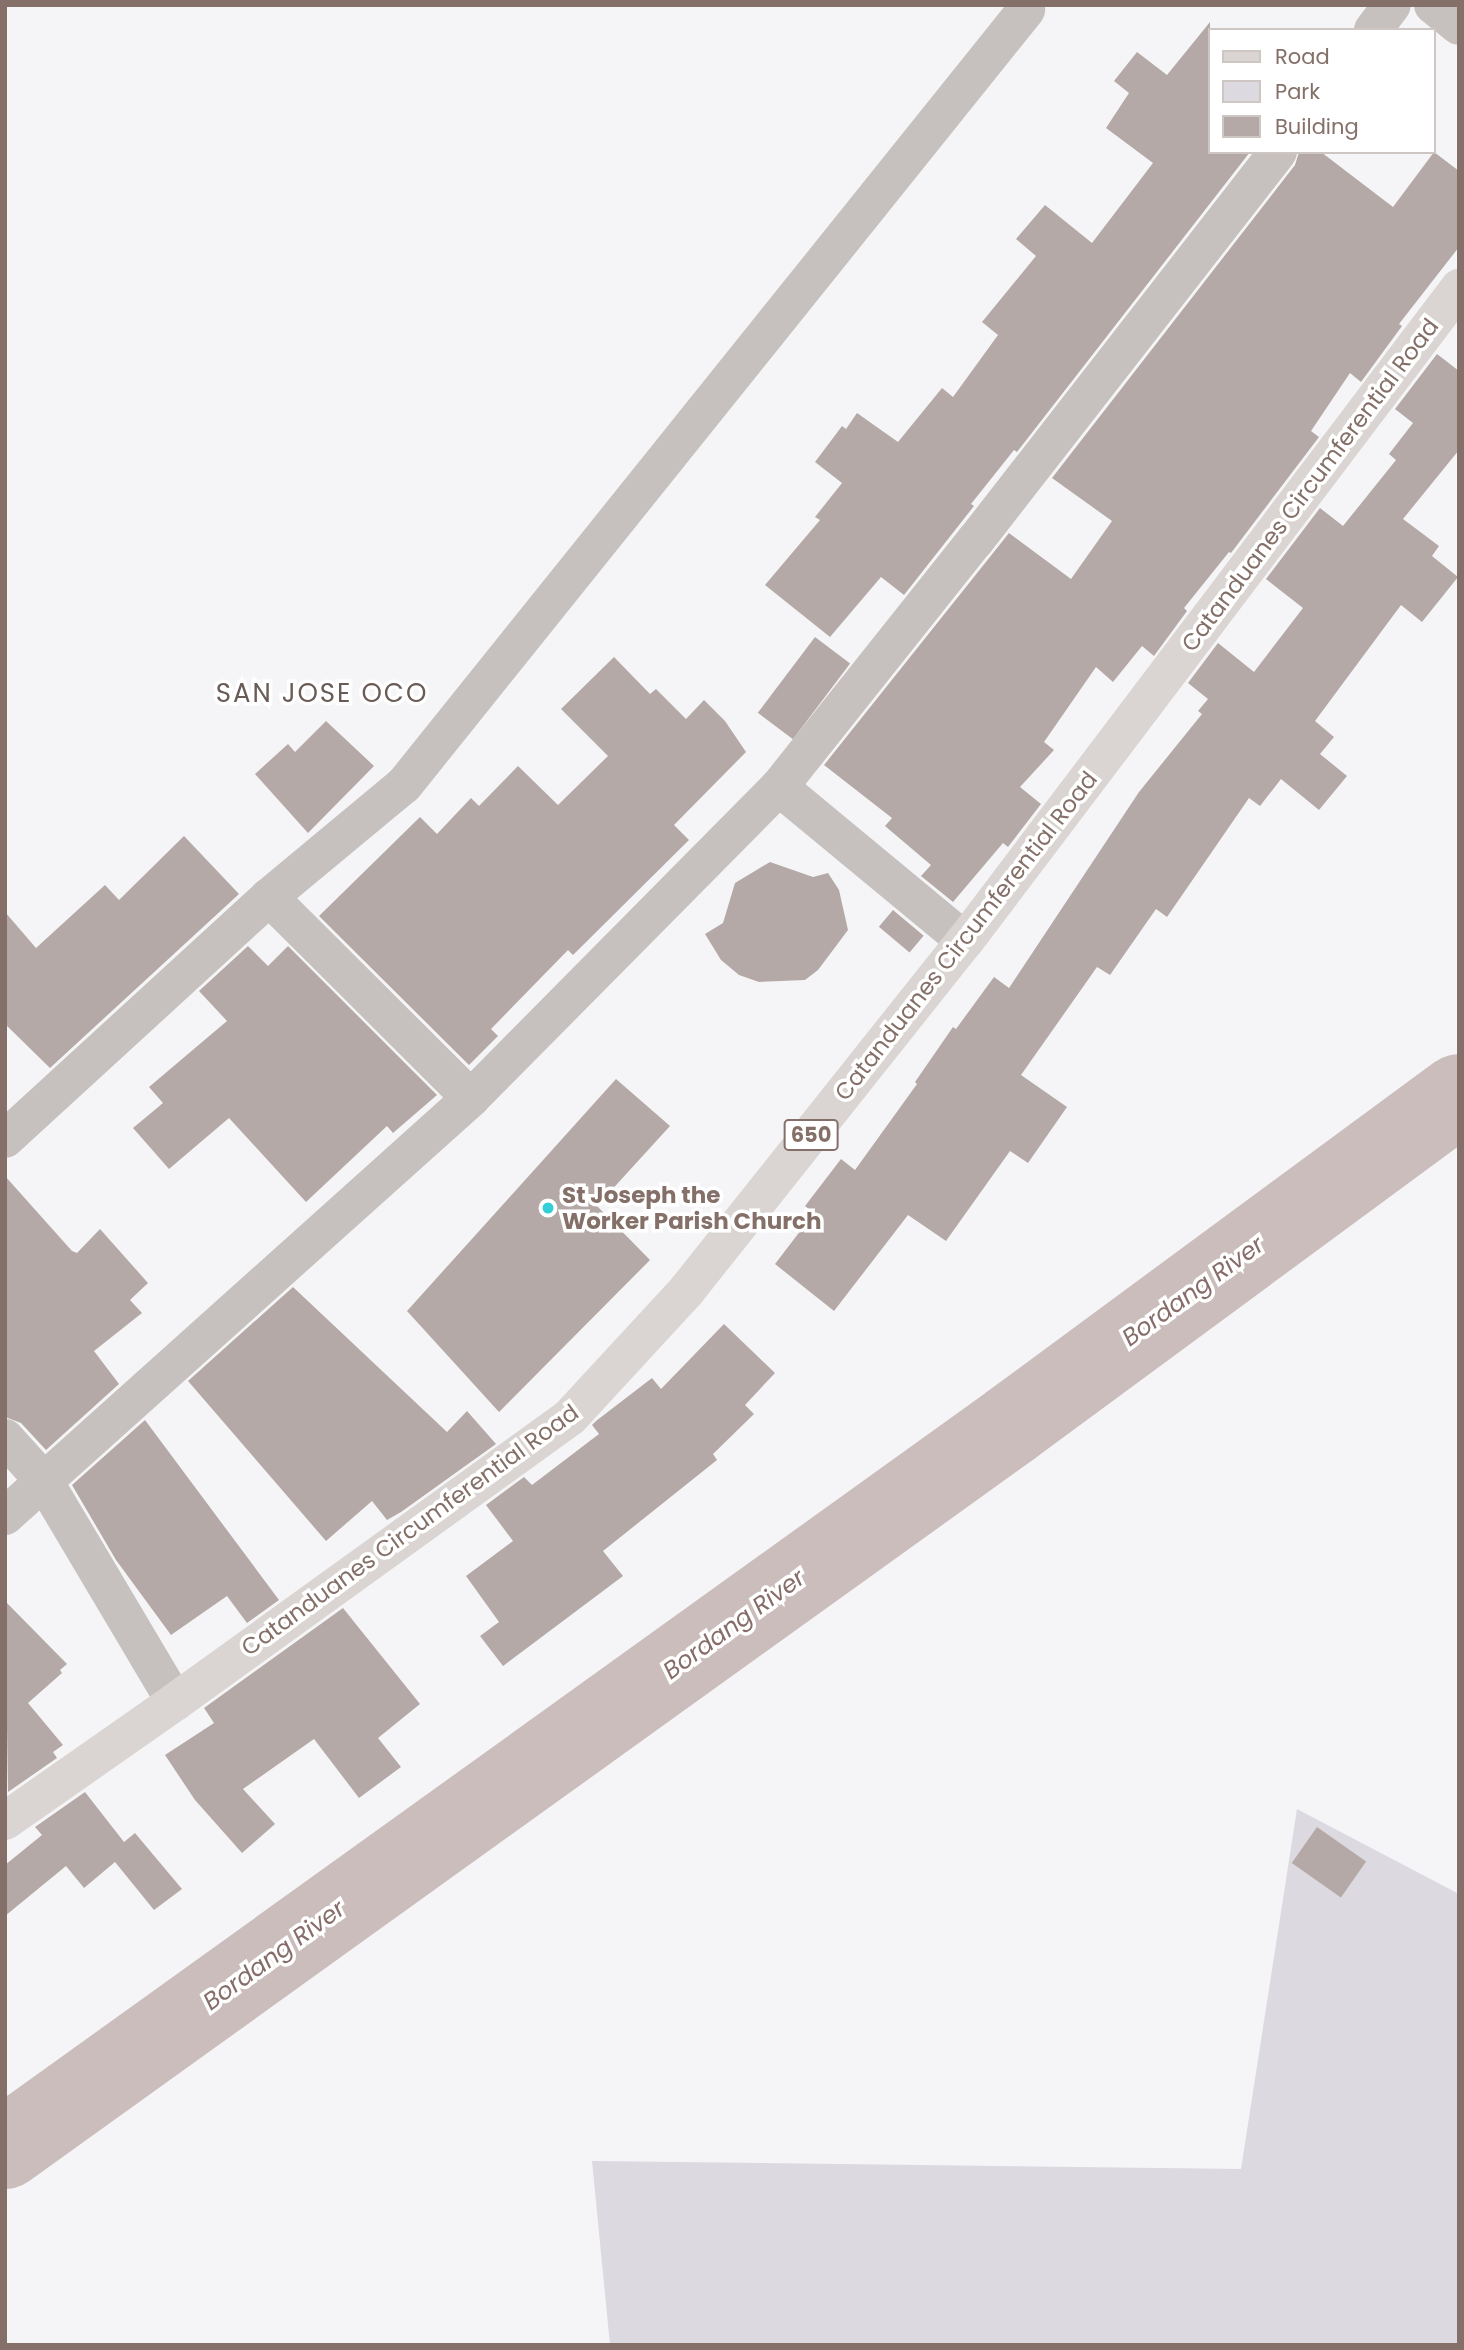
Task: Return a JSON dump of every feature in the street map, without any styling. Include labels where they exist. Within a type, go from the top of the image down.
[{"type":"main road","name":"Catanduanes Circumferential Road","points":[[5,1821],[176,1702],[570,1417],[687,1290],[965,941],[1459,288]]},
{"type":"street","points":[[1375,28],[1392,5]]},
{"type":"street","points":[[1433,5],[1459,26]]},
{"type":"street","points":[[5,1139],[269,897],[404,785],[1026,10]]},
{"type":"street","points":[[5,1516],[471,1098],[779,787],[975,541],[1276,154]]},
{"type":"street","points":[[779,787],[965,941]]},
{"type":"street","points":[[269,897],[471,1098]]},
{"type":"street","points":[[5,1438],[44,1481],[176,1702]]},
{"type":"green space","points":[[1297,1809],[1459,1894],[1459,2345],[610,2345],[592,2161],[1241,2169]]},
{"type":"building","points":[[1210,22],[1208,154],[1248,154],[1017,452],[1014,450],[971,504],[974,506],[904,595],[881,577],[830,637],[765,585],[820,520],[815,517],[842,483],[815,462],[842,426],[846,429],[857,413],[898,442],[942,388],[953,397],[998,335],[982,322],[1036,256],[1016,239],[1045,205],[1092,243],[1153,163],[1106,128],[1129,93],[1114,81],[1137,52],[1167,75]]},
{"type":"building","points":[[1298,154],[1324,154],[1393,207],[1433,154],[1436,154],[1459,171],[1459,247],[1399,324],[1402,326],[1361,382],[1350,373],[1311,431],[1319,437],[1231,553],[1229,552],[1184,608],[1187,611],[1154,656],[1142,646],[1113,682],[1096,667],[1044,742],[1054,750],[1020,787],[1041,804],[1008,847],[1003,843],[953,902],[921,876],[931,865],[885,826],[892,818],[824,765],[1009,533],[1071,579],[1112,521],[1052,478],[1295,165]]},
{"type":"building","points":[[1437,354],[1459,371],[1459,450],[1403,519],[1439,546],[1432,556],[1458,577],[1422,622],[1401,605],[1315,721],[1334,737],[1320,754],[1347,776],[1319,810],[1281,779],[1260,806],[1249,798],[1167,917],[1156,909],[1110,975],[1097,967],[1021,1075],[1067,1107],[1028,1163],[1010,1151],[946,1241],[908,1215],[834,1311],[775,1264],[814,1213],[805,1206],[841,1159],[855,1170],[917,1084],[915,1082],[953,1027],[956,1029],[994,977],[1009,988],[1139,792],[1202,714],[1198,711],[1208,699],[1188,683],[1218,643],[1254,672],[1303,608],[1266,579],[1320,508],[1343,526],[1396,460],[1389,454],[1413,423],[1395,409]]},
{"type":"building","points":[[815,637],[850,663],[793,739],[758,713]]},
{"type":"building","points":[[614,657],[650,694],[656,689],[686,719],[704,700],[725,721],[746,752],[674,825],[689,840],[573,955],[568,950],[491,1029],[498,1036],[469,1065],[319,916],[420,817],[437,834],[471,798],[479,806],[518,766],[558,805],[608,756],[561,709]]},
{"type":"building","points":[[326,721],[374,766],[308,833],[255,774],[288,744],[295,752]]},
{"type":"building","points":[[184,836],[239,894],[50,1068],[5,1024],[5,912],[36,948],[105,885],[119,900]]},
{"type":"building","points":[[770,862],[813,877],[828,873],[839,890],[848,930],[818,970],[805,980],[759,982],[739,975],[721,960],[705,934],[723,923],[735,883]]},
{"type":"building","points":[[893,910],[924,936],[910,953],[879,927]]},
{"type":"building","points":[[248,946],[268,966],[288,946],[437,1095],[393,1133],[387,1126],[306,1202],[229,1118],[169,1169],[133,1128],[163,1103],[149,1087],[227,1021],[199,991]]},
{"type":"building","points":[[616,1079],[670,1126],[597,1206],[650,1260],[499,1412],[407,1311]]},
{"type":"building","points":[[5,1176],[72,1251],[77,1253],[100,1229],[148,1283],[130,1300],[142,1313],[94,1351],[119,1384],[46,1450],[21,1423],[5,1417]]},
{"type":"building","points":[[293,1287],[447,1432],[467,1411],[496,1444],[387,1520],[372,1501],[326,1541],[188,1381]]},
{"type":"building","points":[[724,1324],[775,1373],[745,1405],[754,1414],[713,1454],[717,1460],[603,1551],[623,1576],[503,1666],[480,1636],[499,1622],[466,1576],[513,1541],[486,1505],[524,1477],[532,1485],[599,1434],[592,1425],[652,1378],[661,1389]]},
{"type":"building","points":[[145,1420],[279,1600],[247,1623],[227,1596],[171,1635],[116,1560],[72,1485]]},
{"type":"building","points":[[5,1601],[67,1664],[60,1670],[62,1673],[28,1703],[63,1745],[53,1752],[57,1758],[8,1792]]},
{"type":"building","points":[[343,1608],[420,1704],[378,1738],[401,1767],[359,1798],[314,1739],[243,1789],[275,1824],[242,1853],[195,1800],[165,1755],[214,1723],[204,1708]]},
{"type":"building","points":[[85,1792],[124,1842],[135,1833],[182,1889],[154,1910],[115,1862],[84,1888],[66,1866],[5,1916],[5,1865],[42,1835],[35,1827]]},
{"type":"building","points":[[1317,1827],[1366,1861],[1341,1897],[1292,1863]]},
{"type":"waterway","name":"Bordang River","points":[[5,2148],[1011,1425],[1459,1095]]},
{"type":"place","name":"St Joseph the Worker Parish Church","points":[[548,1208]]},
{"type":"district","name":"SAN JOSE OCO","points":[[322,694]]}]
